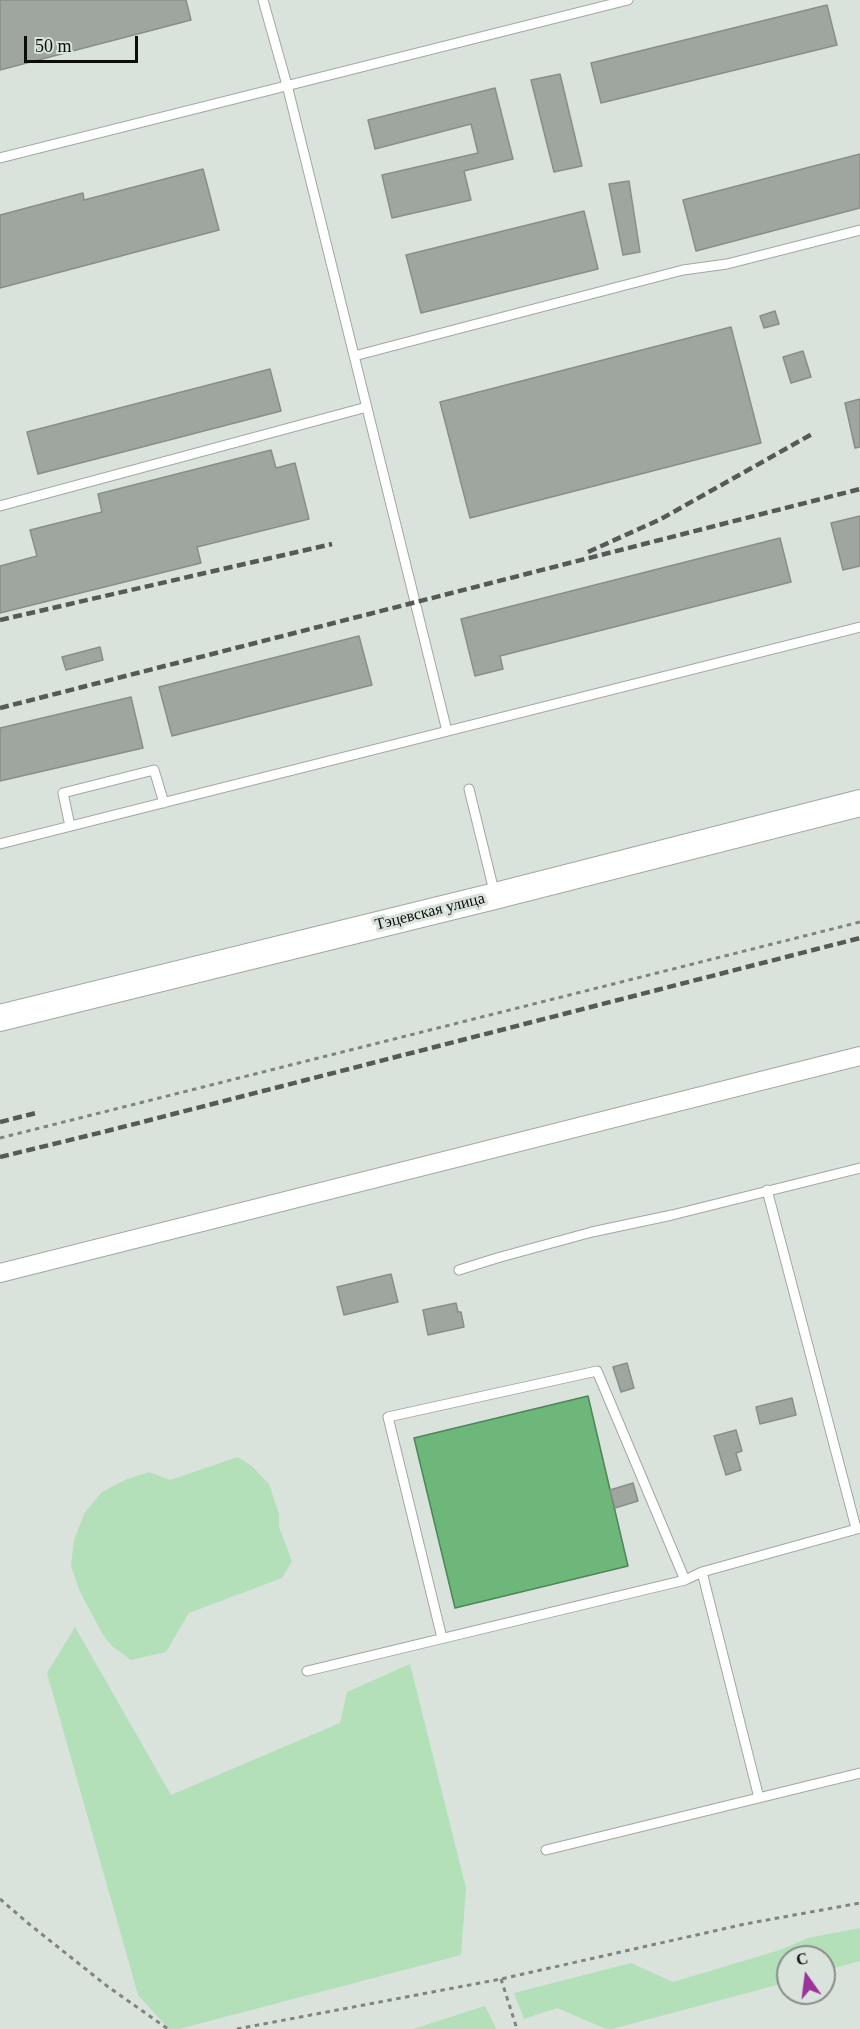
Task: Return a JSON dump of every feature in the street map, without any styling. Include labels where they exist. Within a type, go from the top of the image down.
[{"type":"street","name":"Тэцевская улица","points":[[0,1018],[860,803]]},
{"type":"street","points":[[0,1273],[860,1056]]},
{"type":"lane","points":[[263,0],[447,731]]},
{"type":"lane","points":[[0,158],[628,0]]},
{"type":"lane","points":[[354,356],[683,270],[727,264],[860,231]]},
{"type":"lane","points":[[0,506],[367,407]]},
{"type":"lane","points":[[0,844],[860,627]]},
{"type":"lane","points":[[70,826],[63,792],[154,770],[164,803]]},
{"type":"lane","points":[[469,789],[495,896]]},
{"type":"lane","points":[[459,1270],[592,1232],[672,1215],[860,1168]]},
{"type":"lane","points":[[307,1671],[685,1580],[702,1572],[858,1528],[767,1190]]},
{"type":"lane","points":[[442,1638],[388,1417],[597,1371],[685,1580]]},
{"type":"lane","points":[[702,1572],[759,1798]]},
{"type":"lane","points":[[546,1850],[860,1773]]},
{"type":"path","points":[[0,1138],[860,922]]},
{"type":"path","points":[[0,1899],[107,1986],[168,2029]]},
{"type":"path","points":[[237,2029],[501,1979],[744,1924],[860,1902]]},
{"type":"path","points":[[501,1979],[517,2029]]},
{"type":"shaded area","points":[[588,1396],[628,1566],[455,1608],[414,1438]]},
{"type":"shaded area","points":[[238,1457],[253,1467],[269,1484],[279,1514],[279,1527],[292,1561],[282,1578],[189,1613],[166,1652],[131,1660],[112,1646],[103,1635],[80,1592],[71,1566],[74,1540],[85,1512],[102,1492],[125,1480],[149,1472],[170,1480]]},
{"type":"shaded area","points":[[75,1627],[171,1795],[340,1723],[347,1692],[410,1664],[466,1888],[461,1955],[179,2029],[169,2029],[138,1995],[47,1673]]},
{"type":"shaded area","points":[[860,1928],[860,1961],[836,1968],[836,1945],[792,1945],[808,1938]]},
{"type":"shaded area","points":[[776,1951],[776,1985],[612,2029],[606,2029],[557,2008],[524,2019],[514,1993],[631,1963],[673,1982]]},
{"type":"shaded area","points":[[485,2006],[495,2029],[413,2029]]},
{"type":"building","points":[[0,0],[186,0],[191,20],[0,70]]},
{"type":"building","points":[[827,5],[837,45],[601,103],[591,63]]},
{"type":"building","points":[[560,74],[582,166],[554,172],[531,80]]},
{"type":"building","points":[[495,88],[513,159],[464,171],[471,200],[392,218],[382,175],[478,153],[471,124],[375,149],[368,120]]},
{"type":"building","points":[[860,154],[860,208],[696,251],[683,200]]},
{"type":"building","points":[[203,169],[219,230],[0,288],[0,215],[83,193],[84,200]]},
{"type":"building","points":[[629,181],[640,252],[623,255],[609,184]]},
{"type":"building","points":[[584,211],[598,269],[421,313],[406,255]]},
{"type":"building","points":[[775,311],[779,324],[764,328],[760,316]]},
{"type":"building","points":[[731,327],[761,443],[470,518],[440,402]]},
{"type":"building","points":[[803,351],[811,377],[791,383],[783,357]]},
{"type":"building","points":[[270,369],[281,411],[38,474],[27,432]]},
{"type":"building","points":[[860,399],[860,447],[855,448],[845,403]]},
{"type":"building","points":[[271,450],[276,468],[295,463],[309,519],[197,547],[201,563],[0,613],[0,566],[37,556],[30,530],[102,512],[98,494]]},
{"type":"building","points":[[860,516],[860,566],[843,570],[831,523]]},
{"type":"building","points":[[780,538],[791,582],[500,656],[503,669],[475,676],[461,619]]},
{"type":"building","points":[[359,636],[372,685],[172,736],[159,687]]},
{"type":"building","points":[[100,647],[103,660],[66,670],[62,657]]},
{"type":"building","points":[[131,697],[143,748],[0,781],[0,728]]},
{"type":"building","points":[[391,1274],[398,1302],[344,1315],[337,1287]]},
{"type":"building","points":[[456,1303],[458,1312],[461,1312],[464,1327],[428,1335],[423,1310]]},
{"type":"building","points":[[627,1363],[634,1388],[621,1392],[613,1367]]},
{"type":"building","points":[[792,1398],[796,1415],[760,1424],[756,1407]]},
{"type":"building","points":[[736,1430],[742,1451],[736,1453],[741,1470],[726,1475],[714,1436]]},
{"type":"building","points":[[633,1483],[638,1501],[615,1508],[610,1490]]},
{"type":"railway","points":[[588,552],[661,519],[812,434]]},
{"type":"railway","points":[[0,708],[860,489]]},
{"type":"railway","points":[[0,620],[332,544]]},
{"type":"railway","points":[[0,1157],[860,938]]},
{"type":"railway","points":[[0,1122],[36,1113]]}]
